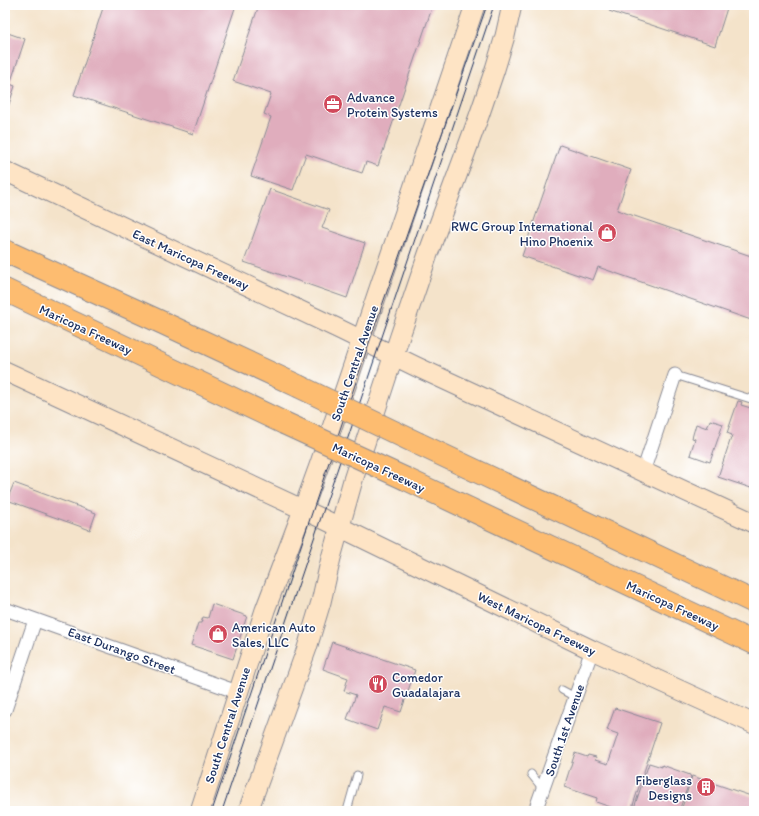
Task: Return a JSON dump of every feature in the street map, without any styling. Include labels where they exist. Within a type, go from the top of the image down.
[{"type":"highway","points":[[5,251],[298,386],[754,602]]},
{"type":"highway","name":"Maricopa Freeway","points":[[5,290],[284,423],[754,643]]},
{"type":"main road","name":"South Central Avenue","points":[[200,811],[264,610],[320,464],[369,343],[475,5]]},
{"type":"main road","points":[[248,811],[307,648],[321,602],[331,558],[353,480],[428,254],[492,76],[505,36],[512,5]]},
{"type":"main road","name":"East Maricopa Freeway","points":[[5,172],[369,343]]},
{"type":"main road","points":[[369,343],[754,523]]},
{"type":"main road","points":[[5,371],[303,510]]},
{"type":"main road","name":"West Maricopa Freeway","points":[[303,510],[592,650],[754,724]]},
{"type":"street","points":[[643,472],[675,375]]},
{"type":"street","name":"East Durango Street","points":[[5,610],[238,691]]},
{"type":"street","points":[[5,710],[35,620]]},
{"type":"street","name":"South 1st Avenue","points":[[535,811],[592,650]]},
{"type":"lane","points":[[675,375],[754,400]]},
{"type":"lane","points":[[562,690],[575,698]]},
{"type":"lane","points":[[530,774],[543,789]]},
{"type":"lane","points":[[347,811],[357,775]]},
{"type":"building","points":[[104,5],[236,5],[193,134],[74,95]]},
{"type":"building","name":"Advance Protein Systems","points":[[259,5],[433,5],[378,166],[366,162],[362,173],[306,154],[293,190],[251,176],[271,117],[264,114],[271,94],[233,81]]},
{"type":"building","points":[[611,5],[728,5],[715,46],[609,11]]},
{"type":"building","points":[[5,32],[25,39],[10,84],[15,86],[8,107],[5,106]]},
{"type":"building","name":"RWC Group International Hino Phoenix","points":[[560,145],[631,170],[617,210],[754,257],[754,321],[598,267],[593,280],[522,256]]},
{"type":"building","points":[[270,189],[329,210],[322,228],[365,243],[347,298],[244,262]]},
{"type":"building","points":[[738,401],[742,402],[741,405],[754,409],[754,480],[751,488],[718,477],[732,435],[727,433]]},
{"type":"building","points":[[710,420],[723,424],[710,462],[690,455],[695,439],[692,438],[696,424],[707,428]]},
{"type":"building","points":[[14,483],[96,513],[90,530],[7,500]]},
{"type":"building","name":"American Auto Sales, LLC","points":[[212,604],[247,616],[233,659],[191,645],[198,623],[201,623],[203,617],[208,618]]},
{"type":"building","name":"Comedor Guadalajara","points":[[332,642],[415,670],[401,712],[385,707],[377,730],[347,719],[356,695],[344,691],[348,678],[323,669]]},
{"type":"building","points":[[615,708],[660,723],[631,811],[622,811],[596,802],[597,798],[564,787],[575,753],[587,757],[588,755],[596,757],[595,760],[608,764],[618,734],[607,730]]},
{"type":"building","points":[[649,763],[662,767],[662,765],[690,775],[691,777],[679,811],[633,811]]},
{"type":"building","name":"Fiberglass Designs","points":[[692,776],[754,797],[754,811],[681,811]]},
{"type":"tram line","points":[[212,811],[369,343],[487,5]]},
{"type":"tram line","points":[[222,811],[494,5]]},
{"type":"place","name":"Advance Protein Systems","points":[[333,104]]},
{"type":"place","name":"RWC Group International Hino Phoenix","points":[[607,233]]},
{"type":"place","name":"American Auto Sales, LLC","points":[[218,634]]},
{"type":"place","name":"Comedor Guadalajara","points":[[378,684]]},
{"type":"place","name":"Fiberglass Designs","points":[[706,787]]}]
